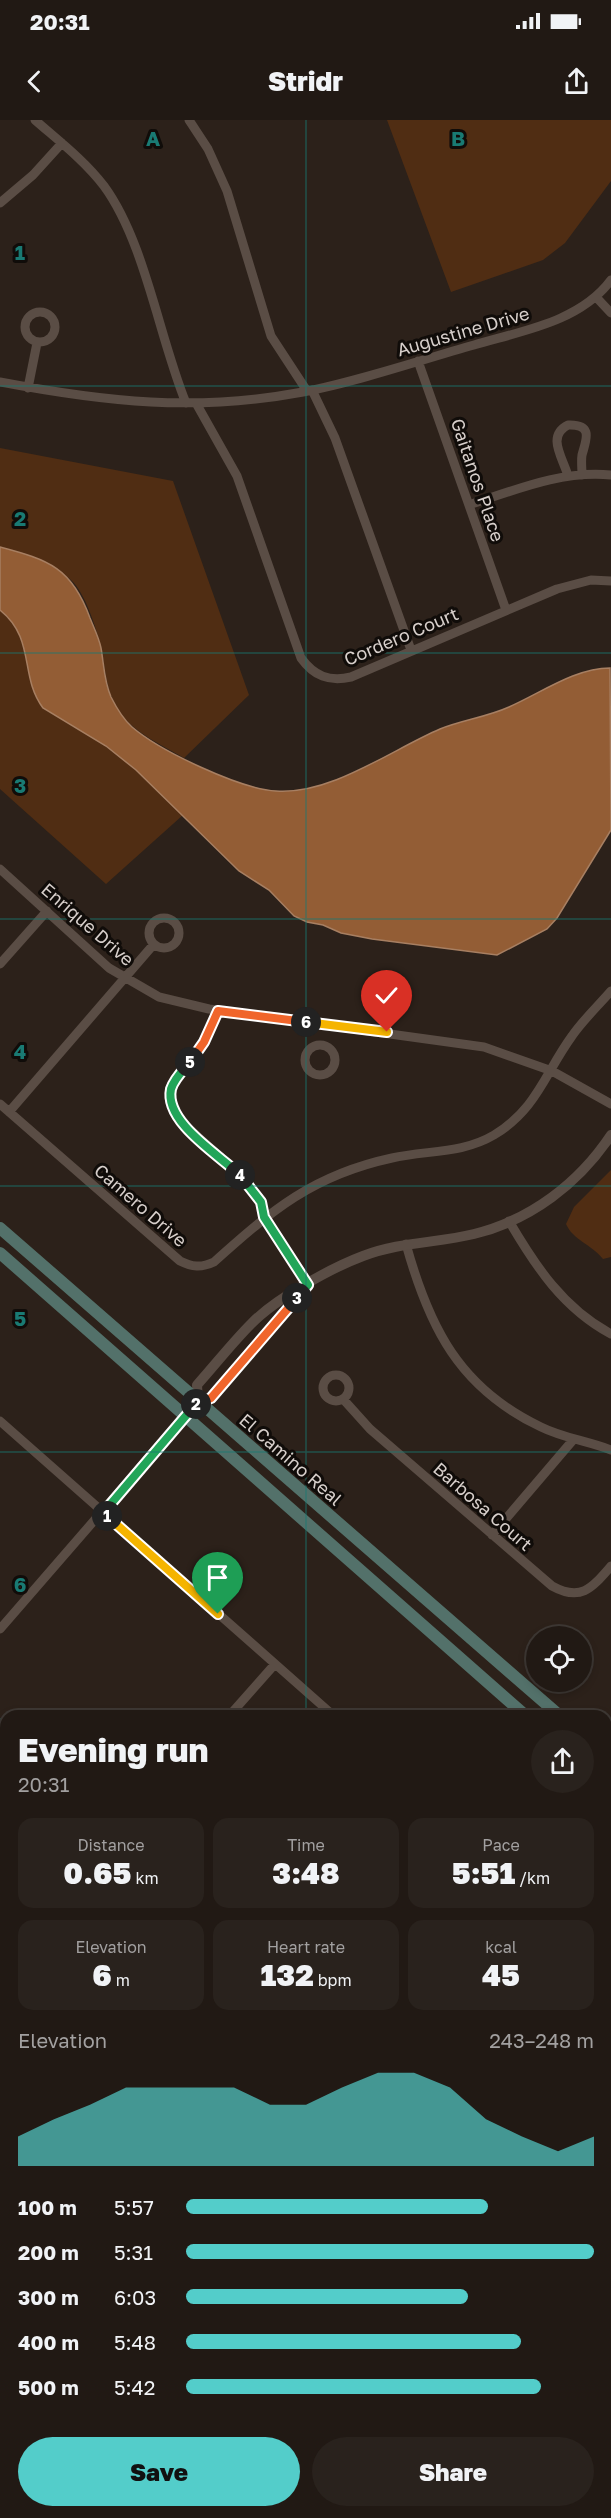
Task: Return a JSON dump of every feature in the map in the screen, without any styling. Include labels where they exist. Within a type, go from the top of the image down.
[{"type":"main road","name":"El Camino Real","points":[[0,1228],[553,1710]]},
{"type":"main road","points":[[0,1253],[184,1418],[519,1710]]},
{"type":"main road","points":[[184,1418],[198,1402]]},
{"type":"street","points":[[35,120],[62,143],[104,186],[126,222],[171,366],[186,403]]},
{"type":"street","points":[[189,120],[208,149],[226,190],[271,336],[309,390],[335,438],[411,650]]},
{"type":"street","points":[[0,203],[33,175],[62,143]]},
{"type":"street","name":"Augustine Drive","points":[[0,382],[114,402],[196,403],[309,390],[539,326],[580,309],[596,297],[611,280]]},
{"type":"street","points":[[596,297],[611,313]]},
{"type":"street","points":[[28,388],[37,343]]},
{"type":"street","name":"Gaitanos Place","points":[[418,361],[506,610]]},
{"type":"street","name":"Cordero Court","points":[[196,403],[237,476],[301,658],[306,666],[321,676],[339,680],[573,584],[611,580]]},
{"type":"street","points":[[568,476],[556,441],[557,434],[568,425],[582,428],[588,441],[582,453],[582,475]]},
{"type":"street","points":[[469,506],[521,487],[568,476],[611,475]]},
{"type":"street","name":"Enrique Drive","points":[[0,869],[96,957],[125,979],[176,1002],[218,1011],[460,1042],[509,1054],[552,1071],[611,1104]]},
{"type":"street","points":[[0,964],[46,911]]},
{"type":"street","points":[[9,1112],[154,944]]},
{"type":"street","name":"Camero Drive","points":[[0,1104],[167,1251],[189,1265],[198,1267],[214,1262],[264,1217],[301,1191],[346,1171],[395,1157],[447,1152],[492,1137],[529,1106],[572,1035],[611,992]]},
{"type":"street","points":[[218,1011],[204,1042],[175,1081],[171,1099],[177,1118],[244,1179],[261,1202],[264,1217],[308,1285]]},
{"type":"street","points":[[322,1044],[324,1024]]},
{"type":"street","points":[[308,1285],[211,1398],[198,1402],[197,1385],[251,1323],[308,1285],[363,1256],[406,1244],[474,1234],[509,1221],[563,1189],[601,1151],[611,1135]]},
{"type":"street","points":[[509,1221],[549,1284],[580,1314],[611,1334]]},
{"type":"street","points":[[406,1244],[429,1314],[459,1365],[501,1404],[542,1428],[573,1440],[611,1450]]},
{"type":"street","name":"Barbosa Court","points":[[343,1399],[370,1429],[552,1586],[570,1593],[586,1590],[594,1586],[611,1566]]},
{"type":"street","points":[[0,1629],[184,1418]]},
{"type":"street","points":[[0,1421],[327,1710]]},
{"type":"street","points":[[492,1535],[573,1440]]},
{"type":"street","points":[[234,1710],[275,1664]]},
{"type":"shaded area","points":[[387,120],[611,120],[611,181],[565,243],[543,260],[451,292]]},
{"type":"shaded area","points":[[0,448],[173,481],[249,695],[184,758],[141,733],[120,713],[109,690],[101,647],[86,602],[71,580],[58,571],[0,547]]},
{"type":"shaded area","points":[[0,547],[45,562],[67,577],[83,601],[99,640],[111,697],[120,713],[132,727],[180,757],[242,784],[261,789],[297,790],[339,779],[440,729],[501,710],[584,672],[610,668],[611,830],[557,918],[547,929],[497,955],[372,939],[341,933],[294,916],[269,890],[239,871],[136,770],[106,746],[43,708],[31,683],[19,633],[0,610]]},
{"type":"shaded area","points":[[0,610],[19,633],[31,683],[43,708],[106,746],[136,770],[183,815],[106,884],[0,789]]},
{"type":"shaded area","points":[[611,1170],[611,1257],[603,1259],[573,1234],[566,1224],[574,1207]]},
{"type":"route","points":[[218,1614],[103,1513],[198,1402],[211,1398],[308,1285],[264,1217],[261,1202],[244,1179],[177,1118],[173,1110],[171,1089],[197,1054],[212,1028],[218,1011],[387,1032]]}]
